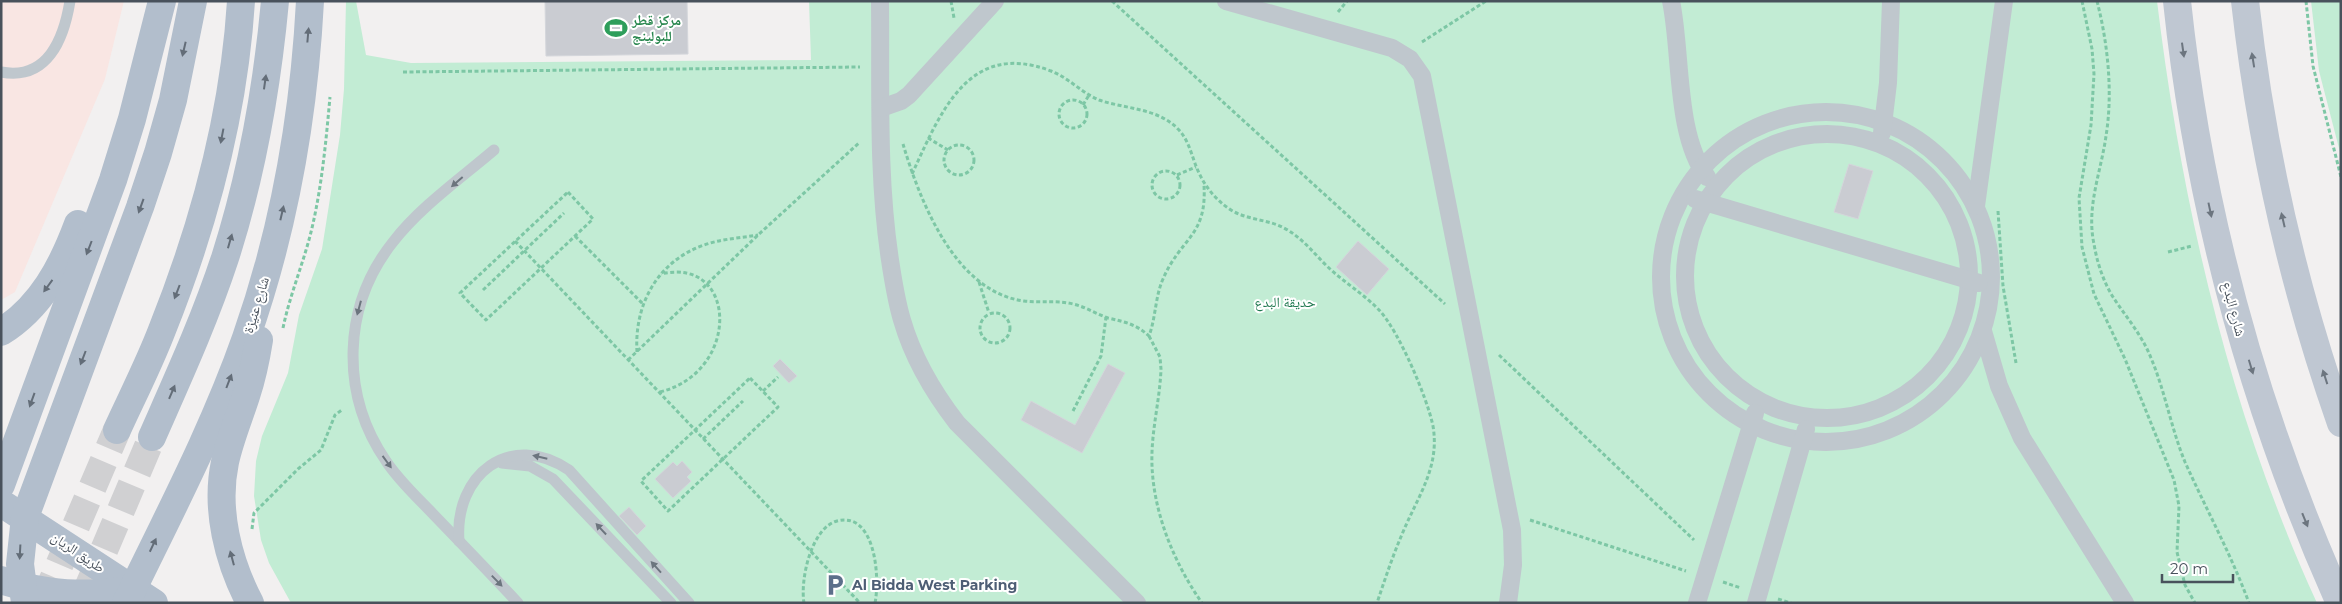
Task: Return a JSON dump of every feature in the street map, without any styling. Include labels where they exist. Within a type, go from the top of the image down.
[{"type":"main road","points":[[1,484],[92,240],[132,119],[162,1]]},
{"type":"main road","points":[[138,598],[16,590],[25,517],[155,162],[173,100],[193,1]]},
{"type":"main road","points":[[117,430],[162,331],[203,215],[228,106],[240,1]]},
{"type":"main road","points":[[152,437],[209,302],[240,206],[262,103],[275,1]]},
{"type":"main road","name":"شارع عنيزة","points":[[138,598],[227,387],[265,277],[282,215],[294,152],[303,89],[310,1]]},
{"type":"main road","name":"شارع البدع","points":[[2177,1],[2190,102],[2202,171],[2216,240],[2237,322],[2262,404],[2290,484],[2340,603]]},
{"type":"main road","points":[[2245,1],[2258,97],[2283,220],[2319,356],[2341,423]]},
{"type":"main road","points":[[1,332],[34,304],[56,274],[100,169],[132,119]]},
{"type":"main road","points":[[250,603],[235,569],[224,528],[222,487],[230,441],[254,368],[264,307],[265,277]]},
{"type":"main road","name":"طريق الريان","points":[[1,503],[25,517],[138,598]]},
{"type":"street","points":[[880,1],[880,67],[885,112],[884,208],[895,290],[901,319],[924,374],[946,408],[977,445],[1137,603]]},
{"type":"street","points":[[885,112],[917,88],[995,1]]},
{"type":"street","points":[[1226,1],[1392,48],[1410,59],[1422,76],[1514,547],[1508,603]]},
{"type":"street","points":[[1671,1],[1679,48],[1687,135],[1701,169],[1716,187]]},
{"type":"street","points":[[1879,144],[1884,122],[1889,74],[1891,1]]},
{"type":"street","points":[[1976,206],[2004,1]]},
{"type":"street","points":[[1840,112],[1884,122],[1903,131],[1938,155],[1953,170],[1976,206],[1989,246],[1992,286],[1983,331],[1962,371],[1948,389],[1913,418],[1871,436],[1841,441],[1803,440],[1777,434],[1751,423],[1732,412],[1699,382],[1686,364],[1668,324],[1663,302],[1662,258],[1672,215],[1682,195],[1701,169],[1716,153],[1747,132],[1774,120],[1796,114],[1840,112]]},
{"type":"street","points":[[1835,135],[1879,144],[1912,163],[1940,190],[1950,206],[1964,242],[1969,280],[1963,318],[1956,337],[1946,354],[1920,384],[1904,395],[1869,412],[1830,418],[1810,417],[1775,408],[1758,400],[1725,375],[1712,359],[1693,322],[1687,302],[1685,281],[1689,240],[1705,202],[1716,187],[1728,174],[1756,152],[1790,139],[1835,135]]},
{"type":"street","points":[[1682,195],[1992,286]]},
{"type":"street","points":[[1983,331],[1999,386],[2022,438],[2125,603]]},
{"type":"street","points":[[1697,603],[1758,400]]},
{"type":"street","points":[[1757,598],[1810,417]]},
{"type":"lane","points":[[1,72],[16,74],[28,71],[49,58],[61,36],[70,1]]},
{"type":"lane","points":[[494,150],[410,224],[380,260],[368,281],[355,326],[353,374],[364,420],[386,462],[518,603]]},
{"type":"lane","points":[[459,541],[458,529],[462,504],[473,482],[490,465],[512,456],[536,455],[553,461],[569,470],[689,603]]},
{"type":"lane","points":[[490,465],[504,463],[530,466],[553,478],[671,603]]},
{"type":"path","points":[[1112,1],[1471,328],[1711,556]]},
{"type":"path","points":[[1410,59],[1414,51],[1426,39],[1486,1]]},
{"type":"path","points":[[2082,1],[2092,49],[2094,74],[2091,125],[2080,198],[2082,247],[2094,294],[2125,359],[2174,480],[2179,506],[2177,552],[2185,585],[2195,603]]},
{"type":"path","points":[[2097,1],[2105,40],[2109,111],[2104,150],[2092,200],[2091,221],[2097,260],[2112,296],[2133,325],[2152,358],[2185,460],[2227,547],[2249,603]]},
{"type":"path","points":[[2306,1],[2313,66],[2341,177]]},
{"type":"path","points":[[912,174],[942,111],[952,96],[977,73],[994,66],[1014,64],[1050,70],[1089,95],[1154,114],[1172,123],[1186,140],[1204,184],[1230,209],[1241,215],[1268,221],[1297,236],[1331,270],[1374,305],[1388,323],[1421,390],[1433,427],[1434,441],[1431,471],[1403,532],[1377,603]]},
{"type":"path","points":[[403,72],[880,67]]},
{"type":"path","points":[[282,330],[291,294],[312,229],[324,152],[330,88]]},
{"type":"path","points":[[1083,105],[1089,95]]},
{"type":"path","points":[[1072,100],[1083,105],[1087,116],[1082,126],[1070,129],[1061,122],[1058,116],[1062,105],[1072,100]]},
{"type":"path","points":[[628,360],[885,112],[934,224],[966,269],[979,282],[1007,297],[1022,301],[1072,303],[1106,317],[1130,322],[1149,336],[1160,357],[1161,369],[1152,454],[1156,496],[1167,536],[1176,557],[1202,603]]},
{"type":"path","points":[[928,138],[948,150]]},
{"type":"path","points":[[959,145],[970,148],[975,159],[971,170],[961,175],[949,172],[944,161],[948,150],[959,145]]},
{"type":"path","points":[[1177,175],[1180,180],[1179,192],[1169,199],[1158,197],[1152,187],[1155,175],[1166,170],[1177,175],[1196,167]]},
{"type":"path","points":[[1149,336],[1158,297],[1168,267],[1194,234],[1203,216],[1204,184]]},
{"type":"path","points":[[568,192],[593,219],[486,320],[460,293],[515,241],[568,192]]},
{"type":"path","points":[[1998,204],[1997,221],[2003,286],[2017,367]]},
{"type":"path","points":[[483,290],[564,213]]},
{"type":"path","points":[[638,352],[637,328],[643,304],[661,274],[677,259],[696,248],[717,242],[758,235]]},
{"type":"path","points":[[575,236],[643,304]]},
{"type":"path","points":[[515,241],[860,603]]},
{"type":"path","points":[[659,392],[677,387],[694,377],[702,368],[712,352],[718,334],[719,322],[715,298],[708,284],[690,273],[681,271],[661,274]]},
{"type":"path","points":[[979,282],[989,313]]},
{"type":"path","points":[[989,313],[1002,314],[1010,324],[1008,336],[997,343],[985,340],[981,335],[980,322],[989,313]]},
{"type":"path","points":[[1073,411],[1101,356],[1106,317]]},
{"type":"path","points":[[763,391],[778,377]]},
{"type":"path","points":[[750,378],[778,407],[668,511],[641,482],[695,430],[750,378]]},
{"type":"path","points":[[251,536],[254,514],[298,469],[321,450],[335,415],[357,397]]},
{"type":"path","points":[[703,439],[743,401]]},
{"type":"path","points":[[1508,512],[1705,577],[1757,598],[1791,603]]},
{"type":"path","points":[[804,603],[804,574],[811,552],[825,528],[844,520],[857,524],[866,534],[875,561],[877,582],[875,603]]},
{"type":"shaded area","points":[[1,1],[124,1],[105,79],[15,292],[1,300]]},
{"type":"green space","name":"حديقة البدع","points":[[346,1],[356,1],[366,55],[411,63],[811,60],[809,1],[2157,1],[2180,155],[2214,308],[2235,384],[2259,458],[2286,531],[2317,603],[291,603],[269,563],[261,540],[254,496],[256,461],[262,436],[288,373],[299,315],[322,249],[340,135],[344,89]]},
{"type":"green space","points":[[2311,1],[2341,1],[2341,156],[2319,71]]},
{"type":"building","name":"مركز قطر للبولينج","points":[[545,1],[687,1],[688,54],[546,56]]},
{"type":"building","points":[[1849,164],[1873,171],[1858,219],[1834,212]]},
{"type":"building","points":[[1358,241],[1389,269],[1367,295],[1336,267]]},
{"type":"building","points":[[780,359],[797,376],[789,383],[773,366]]},
{"type":"building","points":[[1108,364],[1125,373],[1082,453],[1021,420],[1031,401],[1075,425]]},
{"type":"building","points":[[682,461],[692,472],[687,477],[691,481],[673,498],[655,479],[673,462],[677,466]]},
{"type":"building","points":[[629,507],[646,526],[637,535],[619,516]]},
{"type":"tunnel","points":[[43,603],[117,430]]},
{"type":"tunnel","points":[[88,588],[152,437]]},
{"type":"place","name":"مركز قطر للبولينج","points":[[616,28]]},
{"type":"place","name":"Al Bidda West Parking","points":[[835,585]]}]
